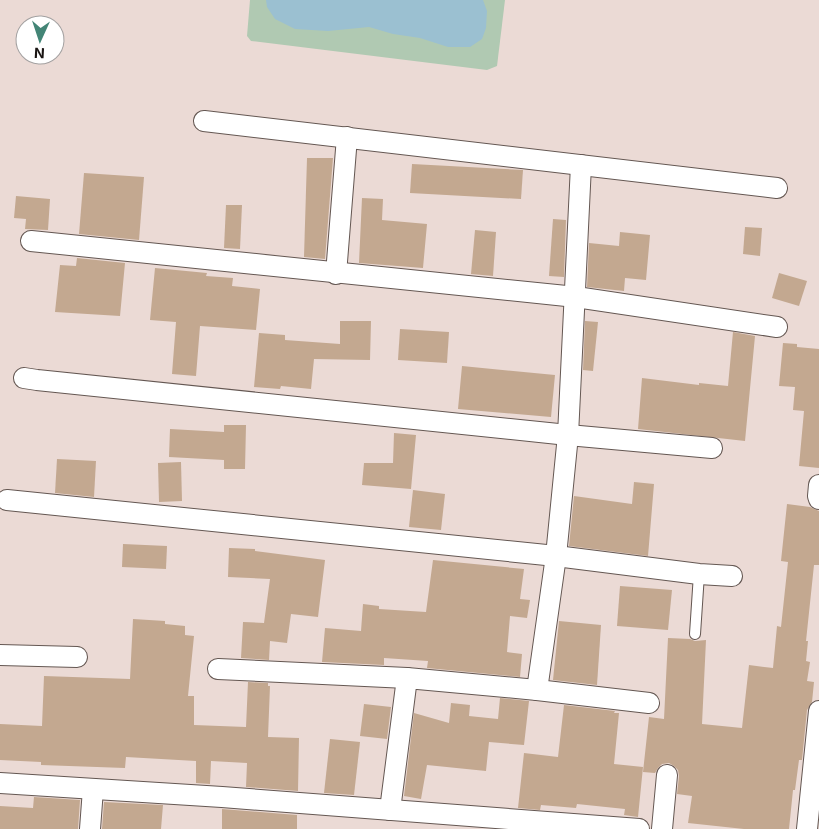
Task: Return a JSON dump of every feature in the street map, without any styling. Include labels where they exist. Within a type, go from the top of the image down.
[{"type":"street","points":[[204,121],[777,188]]},
{"type":"street","points":[[336,274],[348,137]]},
{"type":"street","points":[[538,690],[556,556],[568,435],[581,165]]},
{"type":"street","points":[[31,241],[336,274],[576,297],[777,327]]},
{"type":"street","points":[[24,378],[568,435],[712,448]]},
{"type":"street","points":[[819,485],[819,499]]},
{"type":"street","points":[[7,500],[556,556],[699,574],[732,576]]},
{"type":"street","points":[[0,655],[77,657]]},
{"type":"street","points":[[218,668],[407,678],[650,703]]},
{"type":"street","points":[[390,810],[407,678]]},
{"type":"street","points":[[807,829],[819,711]]},
{"type":"street","points":[[662,829],[667,775]]},
{"type":"street","points":[[0,783],[639,829]]},
{"type":"street","points":[[90,829],[93,789]]},
{"type":"lane","points":[[695,634],[699,574]]},
{"type":"green space","points":[[250,0],[505,0],[497,66],[487,70],[251,41],[247,36]]},
{"type":"water","points":[[266,0],[483,0],[487,11],[486,28],[482,39],[470,47],[448,47],[420,38],[393,34],[369,27],[328,31],[295,29],[275,19],[267,7]]},
{"type":"building","points":[[307,158],[333,158],[325,259],[304,257]]},
{"type":"building","points":[[412,164],[523,170],[521,199],[410,193]]},
{"type":"building","points":[[84,173],[144,177],[139,240],[79,234]]},
{"type":"building","points":[[16,196],[50,199],[48,230],[25,229],[26,219],[14,218]]},
{"type":"building","points":[[362,198],[383,199],[382,220],[427,224],[423,268],[359,263]]},
{"type":"building","points":[[226,205],[242,205],[240,249],[224,248]]},
{"type":"building","points":[[553,219],[566,220],[564,277],[549,276]]},
{"type":"building","points":[[745,227],[762,228],[760,256],[743,254]]},
{"type":"building","points":[[475,230],[496,232],[493,276],[471,274]]},
{"type":"building","points":[[620,232],[650,235],[646,280],[625,278],[624,291],[587,287],[589,243],[619,246]]},
{"type":"building","points":[[77,258],[125,263],[120,316],[55,312],[60,265],[76,266]]},
{"type":"building","points":[[155,268],[207,273],[206,276],[233,278],[232,286],[260,289],[256,330],[200,326],[196,376],[172,374],[176,322],[150,320]]},
{"type":"building","points":[[779,273],[807,281],[799,306],[772,298]]},
{"type":"building","points":[[340,321],[371,321],[370,360],[314,359],[311,389],[281,386],[280,389],[254,387],[259,333],[285,335],[285,340],[340,344]]},
{"type":"building","points":[[585,321],[598,322],[593,371],[583,370]]},
{"type":"building","points":[[400,329],[449,332],[447,363],[398,360]]},
{"type":"building","points":[[733,332],[755,336],[745,441],[638,429],[642,378],[699,385],[699,383],[728,386]]},
{"type":"building","points":[[783,343],[797,344],[797,347],[819,349],[819,468],[799,466],[804,411],[793,410],[795,387],[779,386]]},
{"type":"building","points":[[462,366],[555,375],[551,417],[458,409]]},
{"type":"building","points":[[224,425],[246,425],[245,469],[224,469],[224,460],[169,457],[170,429],[224,432]]},
{"type":"building","points":[[394,433],[416,435],[411,489],[362,485],[364,463],[393,463]]},
{"type":"building","points":[[57,459],[96,461],[94,497],[55,493]]},
{"type":"building","points":[[181,462],[182,501],[159,502],[158,463]]},
{"type":"building","points":[[634,482],[654,484],[648,556],[569,546],[574,496],[632,504]]},
{"type":"building","points":[[413,490],[445,494],[441,530],[409,527]]},
{"type":"building","points":[[787,504],[810,507],[819,511],[819,565],[814,565],[806,641],[808,641],[806,661],[810,662],[807,681],[814,682],[812,702],[807,710],[802,760],[799,760],[795,790],[793,790],[789,829],[744,829],[688,823],[692,796],[677,794],[678,770],[669,763],[662,764],[655,773],[643,772],[649,717],[664,719],[668,638],[695,641],[706,640],[702,724],[742,728],[749,665],[773,668],[777,626],[781,627],[788,562],[781,561]]},
{"type":"building","points":[[123,544],[167,546],[166,569],[122,567]]},
{"type":"building","points":[[229,548],[255,549],[255,551],[325,560],[318,617],[291,614],[287,643],[270,641],[269,660],[241,658],[243,622],[264,623],[270,579],[228,577]]},
{"type":"building","points":[[433,560],[524,569],[520,599],[530,600],[527,618],[510,616],[507,652],[522,654],[520,677],[427,668],[428,661],[384,658],[384,665],[322,662],[325,628],[361,631],[363,604],[379,606],[379,609],[426,612]]},
{"type":"building","points":[[620,586],[672,590],[668,630],[617,626]]},
{"type":"building","points":[[133,619],[165,621],[165,624],[185,626],[185,635],[194,636],[188,696],[194,696],[194,725],[246,727],[248,682],[268,683],[268,686],[270,686],[268,737],[299,738],[298,791],[246,787],[247,763],[211,761],[210,784],[196,783],[196,761],[126,757],[125,768],[41,765],[41,762],[0,760],[0,724],[42,726],[44,676],[130,679]]},
{"type":"building","points":[[559,621],[601,625],[597,685],[553,680]]},
{"type":"building","points":[[500,698],[529,701],[524,745],[489,742],[486,771],[427,765],[421,799],[404,796],[414,713],[449,723],[451,703],[470,705],[469,716],[498,719]]},
{"type":"building","points":[[364,704],[391,707],[387,739],[360,736]]},
{"type":"building","points":[[564,705],[619,713],[614,764],[643,767],[638,817],[624,815],[625,809],[577,804],[576,808],[541,805],[540,810],[518,808],[524,753],[558,757]]},
{"type":"building","points":[[330,739],[360,742],[354,795],[324,793]]},
{"type":"building","points":[[34,797],[80,800],[78,829],[0,829],[0,806],[33,808]]},
{"type":"building","points":[[104,802],[163,805],[161,829],[102,829]]},
{"type":"building","points":[[222,809],[297,815],[297,829],[222,829]]}]
